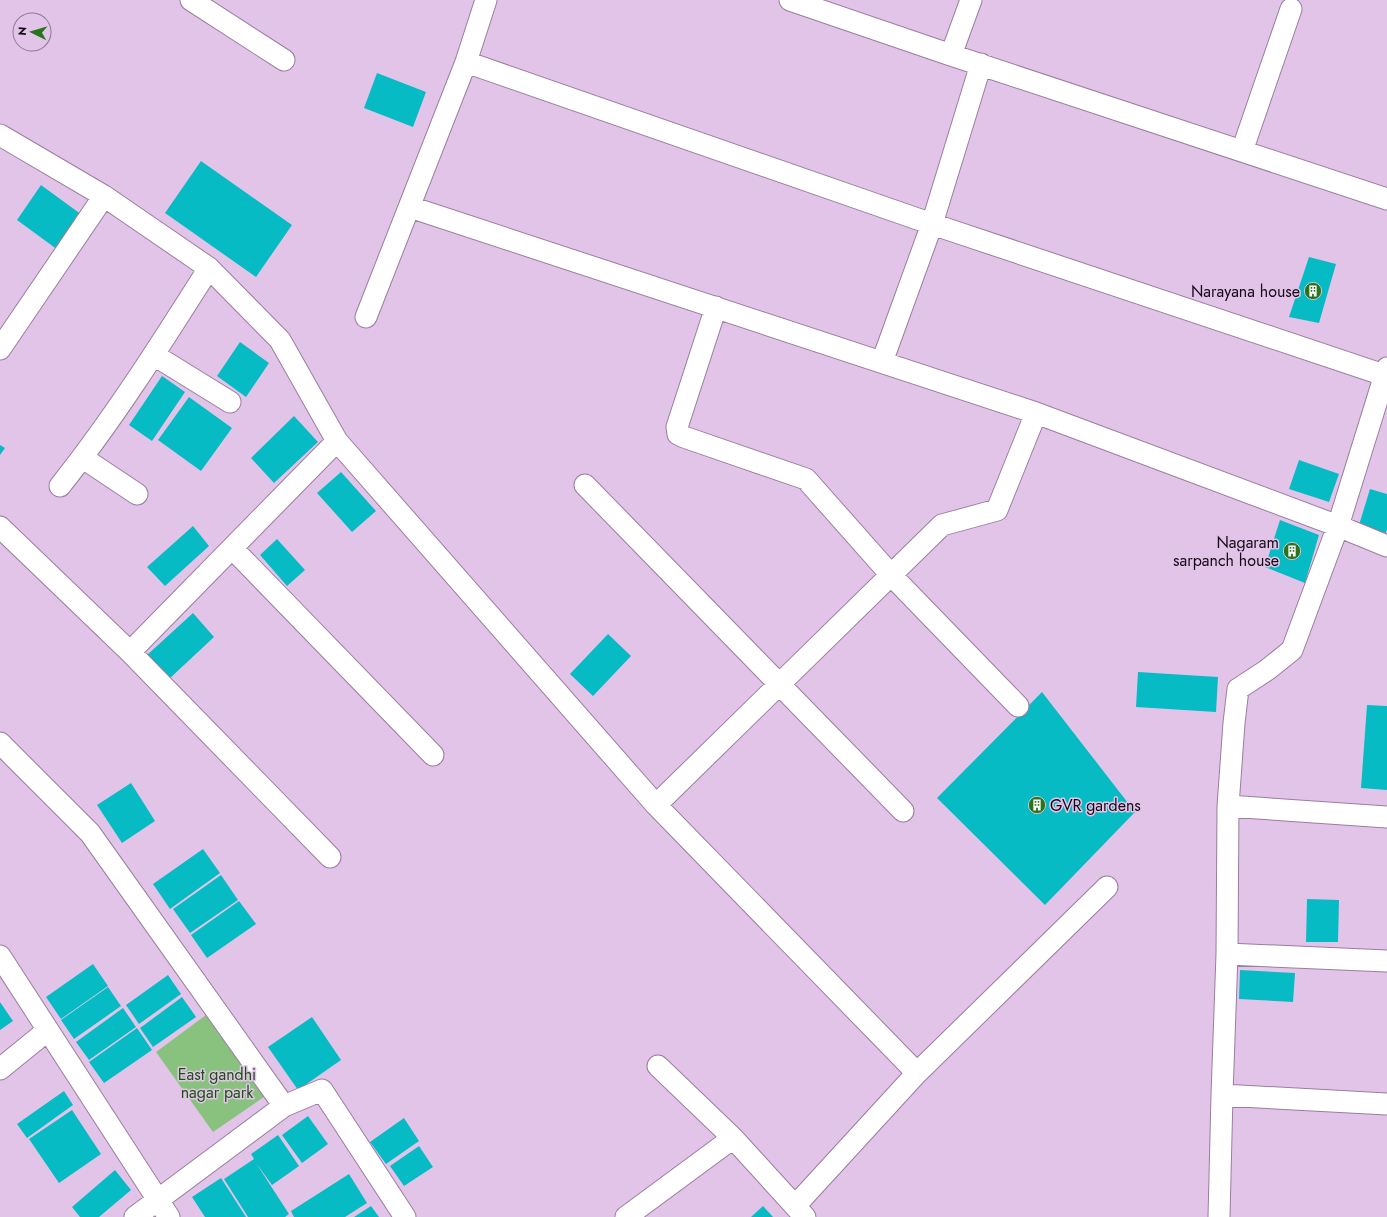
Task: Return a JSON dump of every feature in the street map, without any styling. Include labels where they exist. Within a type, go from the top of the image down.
[{"type":"street","points":[[191,0],[284,60]]},
{"type":"street","points":[[366,317],[466,62],[486,0]]},
{"type":"street","points":[[951,55],[971,0]]},
{"type":"street","points":[[798,1],[951,55],[1387,199]]},
{"type":"street","points":[[1242,151],[1291,9]]},
{"type":"street","points":[[466,62],[932,224],[1386,373],[1338,526],[1292,650],[1267,670],[1238,689],[1228,806],[1227,954],[1219,1217]]},
{"type":"street","points":[[882,362],[932,224],[981,64]]},
{"type":"street","points":[[0,135],[104,196],[209,268],[280,340],[337,441],[656,805],[917,1073]]},
{"type":"street","points":[[0,349],[104,196]]},
{"type":"street","points":[[410,207],[1036,413],[1338,526],[1387,546]]},
{"type":"street","points":[[60,486],[83,458],[154,355],[209,268]]},
{"type":"street","points":[[716,307],[677,427],[678,434],[806,479],[891,575],[1018,706]]},
{"type":"street","points":[[154,355],[230,402]]},
{"type":"street","points":[[656,805],[942,525],[997,510],[1036,413]]},
{"type":"street","points":[[130,652],[337,441]]},
{"type":"street","points":[[83,458],[137,494]]},
{"type":"street","points":[[585,485],[903,811]]},
{"type":"street","points":[[0,527],[130,652],[330,857]]},
{"type":"street","points":[[232,548],[432,755]]},
{"type":"street","points":[[0,743],[90,833],[284,1106]]},
{"type":"street","points":[[1228,806],[1387,818]]},
{"type":"street","points":[[658,1066],[733,1138],[800,1212],[917,1073],[1107,887]]},
{"type":"street","points":[[1227,954],[1387,961]]},
{"type":"street","points":[[0,956],[163,1209]]},
{"type":"street","points":[[0,1069],[48,1030]]},
{"type":"street","points":[[135,1217],[163,1209],[284,1106],[322,1090],[405,1217]]},
{"type":"street","points":[[1222,1095],[1387,1104]]},
{"type":"street","points":[[626,1217],[733,1138]]},
{"type":"green space","name":"East gandhi nagar park","points":[[206,1015],[264,1097],[213,1132],[156,1052]]},
{"type":"building","points":[[377,73],[426,92],[413,127],[364,108]]},
{"type":"building","points":[[201,161],[292,225],[256,277],[165,213]]},
{"type":"building","points":[[41,185],[82,215],[58,250],[17,220]]},
{"type":"building","name":"Narayana house","points":[[1309,257],[1336,264],[1319,323],[1289,317]]},
{"type":"building","points":[[240,342],[269,363],[246,397],[217,376]]},
{"type":"building","points":[[162,376],[185,392],[152,441],[129,425]]},
{"type":"building","points":[[189,397],[232,428],[201,471],[158,440]]},
{"type":"building","points":[[294,416],[318,442],[274,483],[251,458]]},
{"type":"building","points":[[0,445],[5,448],[0,455]]},
{"type":"building","points":[[1299,460],[1339,474],[1329,502],[1289,489]]},
{"type":"building","points":[[341,472],[376,511],[352,532],[317,493]]},
{"type":"building","points":[[1370,489],[1387,494],[1386,533],[1359,525]]},
{"type":"building","name":"Nagaram sarpanch house","points":[[1280,520],[1319,535],[1305,583],[1265,567]]},
{"type":"building","points":[[193,526],[209,546],[165,586],[147,567]]},
{"type":"building","points":[[277,539],[305,570],[287,586],[260,555]]},
{"type":"building","points":[[193,613],[214,637],[168,680],[146,656]]},
{"type":"building","points":[[608,634],[631,656],[593,696],[570,674]]},
{"type":"building","points":[[1138,672],[1218,677],[1216,712],[1136,707]]},
{"type":"building","name":"GVR gardens","points":[[1042,692],[1135,812],[1045,905],[937,798]]},
{"type":"building","points":[[1367,705],[1387,706],[1387,790],[1361,788]]},
{"type":"building","points":[[131,783],[155,821],[122,843],[97,805]]},
{"type":"building","points":[[203,849],[220,873],[170,909],[153,884]]},
{"type":"building","points":[[221,875],[238,900],[190,933],[173,909]]},
{"type":"building","points":[[1307,899],[1339,900],[1338,942],[1306,942]]},
{"type":"building","points":[[239,901],[256,924],[207,958],[191,935]]},
{"type":"building","points":[[93,964],[108,986],[61,1019],[46,997]]},
{"type":"building","points":[[1240,970],[1295,973],[1293,1002],[1239,999]]},
{"type":"building","points":[[168,975],[181,994],[139,1024],[126,1005]]},
{"type":"building","points":[[108,987],[121,1006],[74,1039],[61,1020]]},
{"type":"building","points":[[182,997],[196,1017],[153,1047],[140,1028]]},
{"type":"building","points":[[0,1002],[13,1021],[0,1030]]},
{"type":"building","points":[[123,1008],[136,1027],[89,1060],[76,1042]]},
{"type":"building","points":[[312,1017],[341,1060],[298,1090],[268,1047]]},
{"type":"building","points":[[137,1028],[152,1050],[104,1083],[89,1062]]},
{"type":"building","points":[[64,1091],[73,1105],[27,1138],[17,1124]]},
{"type":"building","points":[[72,1110],[101,1154],[59,1183],[29,1139]]},
{"type":"building","points":[[308,1116],[328,1144],[302,1163],[282,1135]]},
{"type":"building","points":[[404,1118],[419,1141],[386,1164],[370,1142]]},
{"type":"building","points":[[278,1135],[299,1166],[272,1185],[256,1163],[289,1214],[285,1217],[248,1217],[224,1179],[254,1159],[251,1154]]},
{"type":"building","points":[[419,1146],[433,1167],[404,1186],[390,1166]]},
{"type":"building","points":[[115,1170],[131,1190],[99,1217],[80,1217],[72,1207]]},
{"type":"building","points":[[349,1174],[367,1203],[345,1217],[294,1217],[291,1211]]},
{"type":"building","points":[[221,1178],[246,1217],[205,1217],[192,1197]]},
{"type":"building","points":[[371,1206],[379,1217],[354,1217]]},
{"type":"building","points":[[763,1206],[773,1217],[751,1217]]},
{"type":"place","name":"Narayana house","points":[[1313,291]]},
{"type":"place","name":"Nagaram sarpanch house","points":[[1292,551]]},
{"type":"place","name":"GVR gardens","points":[[1037,805]]}]
